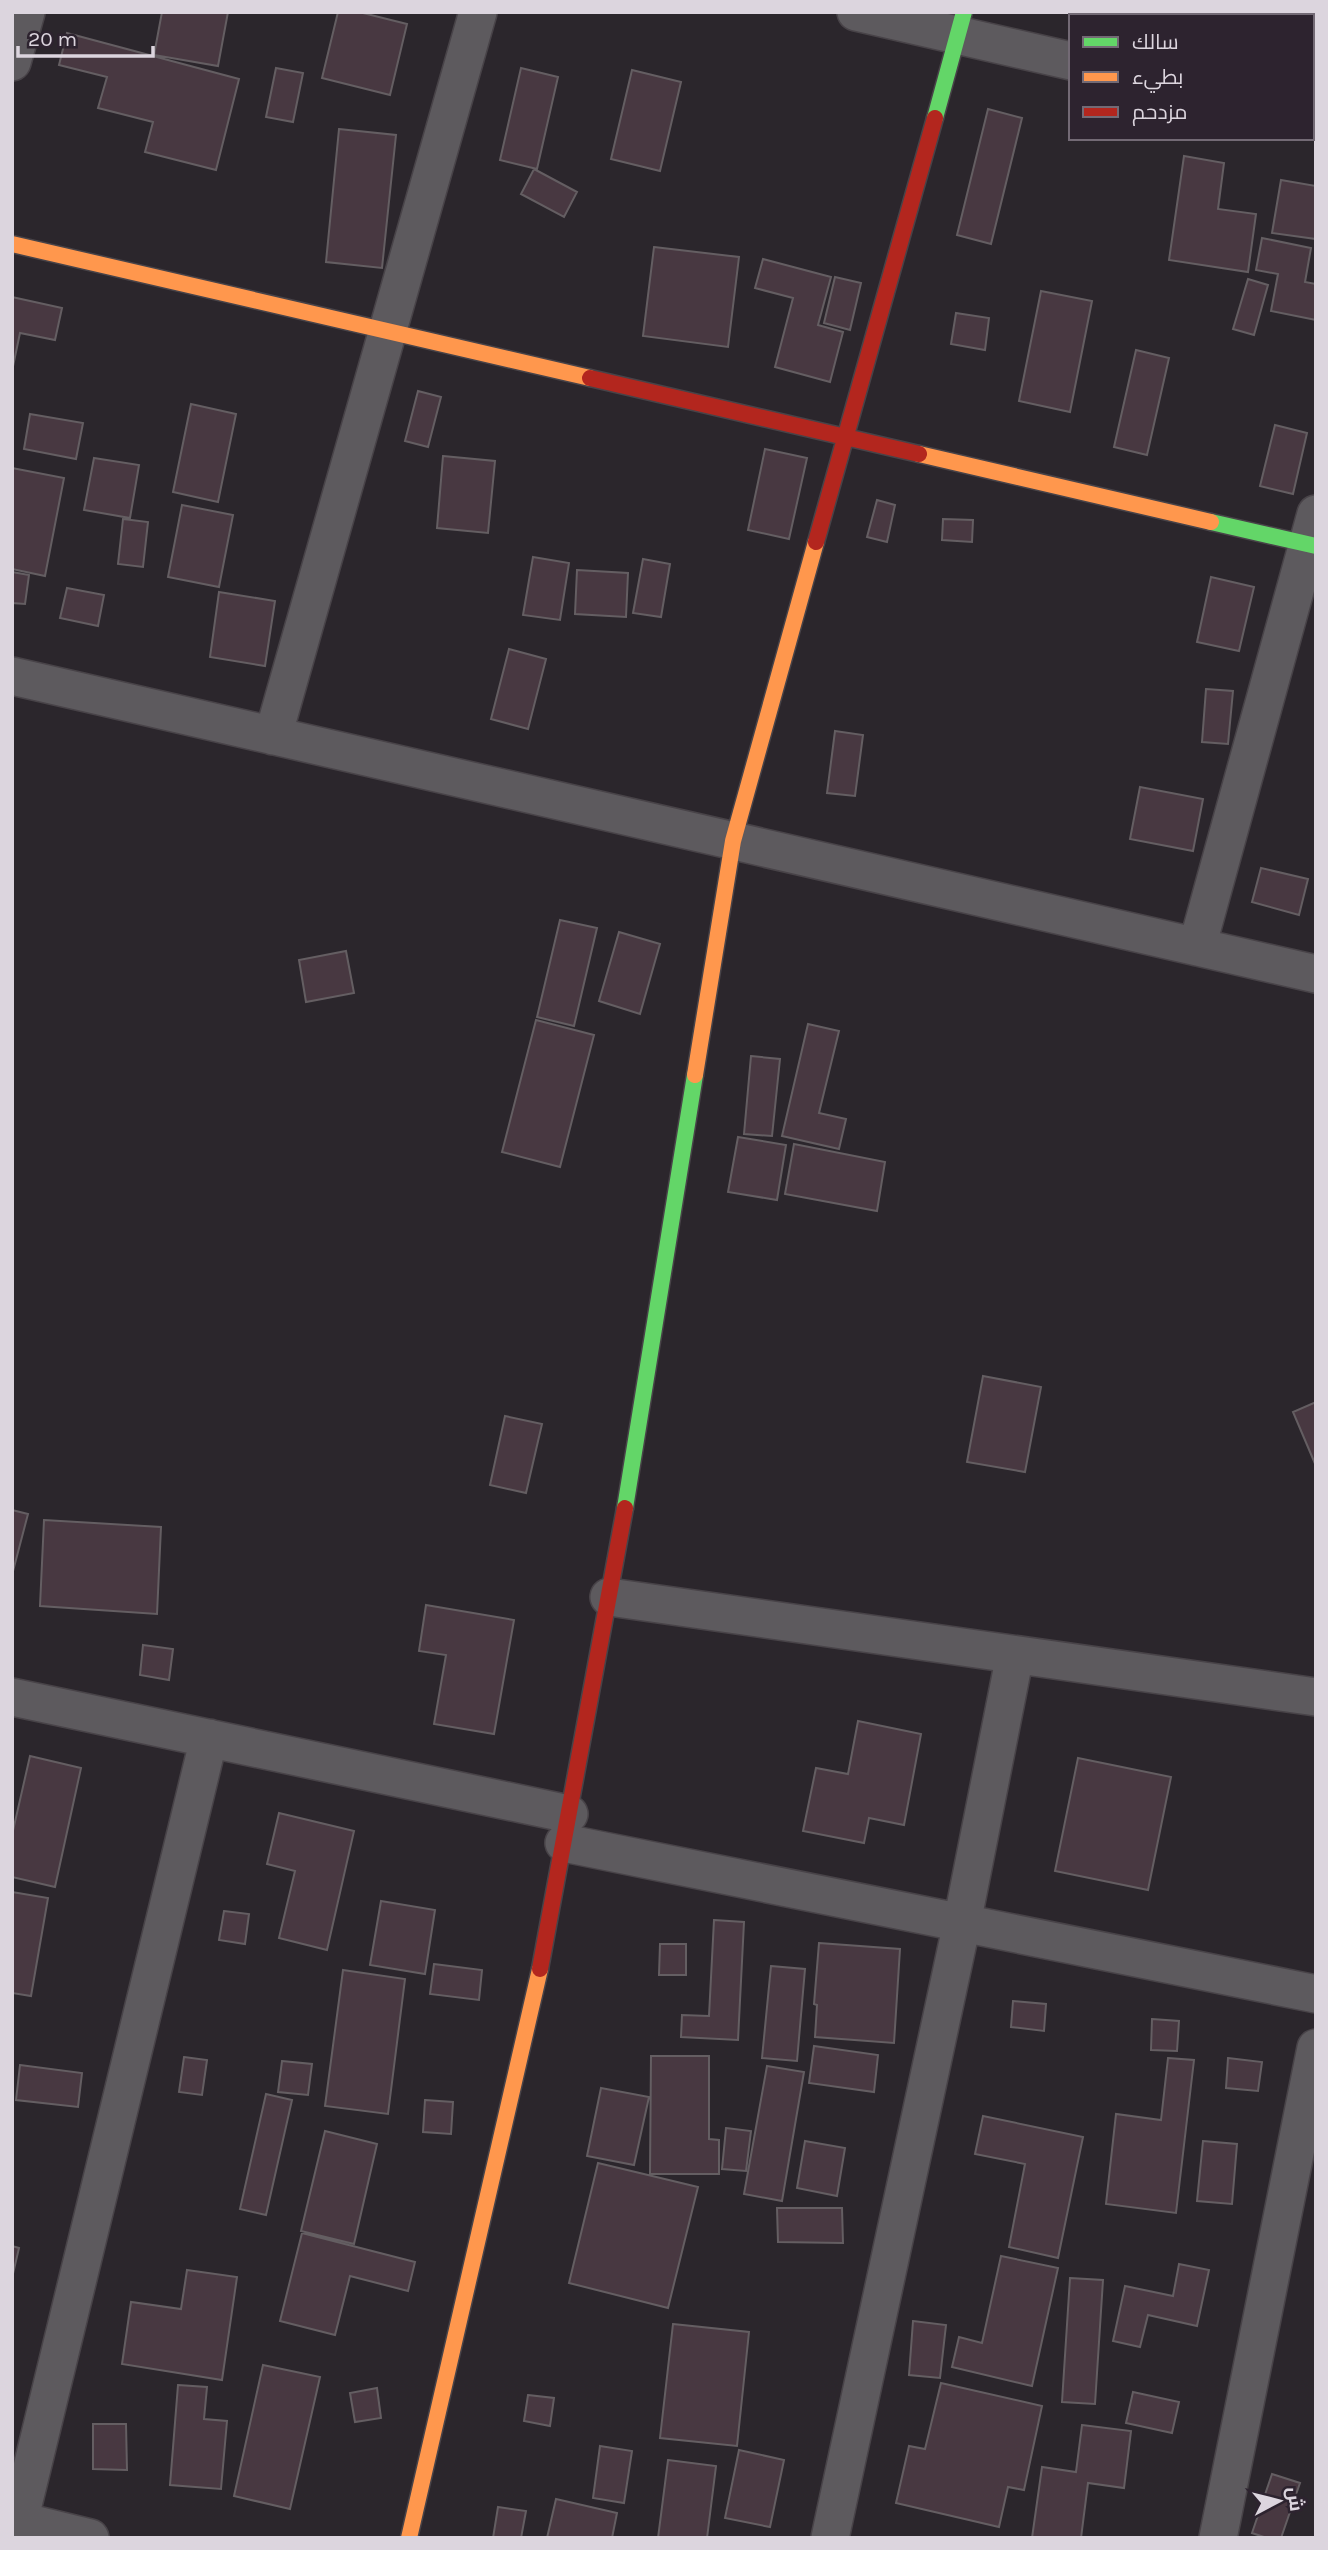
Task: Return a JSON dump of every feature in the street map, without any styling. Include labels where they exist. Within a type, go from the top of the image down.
[{"type":"street","points":[[12,62],[26,12]]},
{"type":"street","points":[[273,736],[478,12]]},
{"type":"street","points":[[856,12],[961,24],[1069,60]]},
{"type":"street","points":[[409,2538],[537,1988],[609,1597],[733,841],[961,24]]},
{"type":"street","points":[[12,244],[845,437],[1313,535],[1197,947]]},
{"type":"street","points":[[12,676],[1316,974]]},
{"type":"street","points":[[609,1597],[1316,1697]]},
{"type":"street","points":[[830,2538],[962,1923],[1015,1655]]},
{"type":"street","points":[[12,1698],[209,1738],[566,1828],[962,1923],[1316,1994]]},
{"type":"street","points":[[90,2538],[15,2526],[209,1738]]},
{"type":"street","points":[[1218,2538],[1316,2048]]},
{"type":"building","points":[[162,12],[228,12],[218,66],[154,55]]},
{"type":"building","points":[[338,12],[359,12],[407,24],[390,95],[322,78]]},
{"type":"building","points":[[1174,12],[1238,12],[1238,14]]},
{"type":"building","points":[[67,33],[239,79],[216,170],[145,152],[153,122],[98,108],[107,77],[59,65]]},
{"type":"building","points":[[276,68],[303,73],[293,122],[266,117]]},
{"type":"building","points":[[521,68],[558,77],[537,169],[500,160]]},
{"type":"building","points":[[632,70],[681,82],[660,171],[611,159]]},
{"type":"building","points":[[988,109],[1022,118],[991,244],[957,235]]},
{"type":"building","points":[[339,129],[396,135],[382,268],[326,262]]},
{"type":"building","points":[[1184,156],[1224,163],[1218,209],[1256,214],[1248,272],[1169,260]]},
{"type":"building","points":[[534,169],[577,192],[564,217],[521,194]]},
{"type":"building","points":[[1281,180],[1316,186],[1316,239],[1272,233]]},
{"type":"building","points":[[1262,238],[1311,248],[1305,282],[1316,284],[1316,320],[1271,311],[1278,274],[1256,270]]},
{"type":"building","points":[[654,247],[739,257],[728,347],[643,336]]},
{"type":"building","points":[[763,259],[831,277],[818,325],[843,332],[830,382],[775,367],[793,298],[755,288]]},
{"type":"building","points":[[835,277],[861,283],[850,330],[824,323]]},
{"type":"building","points":[[1248,279],[1268,285],[1254,335],[1233,329]]},
{"type":"building","points":[[1041,291],[1092,301],[1070,412],[1019,401]]},
{"type":"building","points":[[12,297],[62,308],[55,340],[20,333],[12,371]]},
{"type":"building","points":[[956,313],[989,318],[985,350],[951,344]]},
{"type":"building","points":[[1136,350],[1169,358],[1147,455],[1114,447]]},
{"type":"building","points":[[418,391],[441,397],[428,447],[405,441]]},
{"type":"building","points":[[191,404],[236,414],[218,502],[173,492]]},
{"type":"building","points":[[30,414],[83,423],[76,459],[24,449]]},
{"type":"building","points":[[1275,425],[1307,433],[1293,494],[1260,486]]},
{"type":"building","points":[[765,449],[807,458],[789,539],[748,530]]},
{"type":"building","points":[[443,456],[495,461],[488,533],[437,528]]},
{"type":"building","points":[[94,458],[139,465],[130,518],[84,510]]},
{"type":"building","points":[[12,468],[64,478],[45,576],[12,569]]},
{"type":"building","points":[[877,500],[895,505],[887,542],[867,537]]},
{"type":"building","points":[[182,505],[233,515],[219,587],[168,577]]},
{"type":"building","points":[[123,519],[148,522],[143,567],[118,564]]},
{"type":"building","points":[[943,519],[973,520],[972,542],[942,540]]},
{"type":"building","points":[[533,557],[569,563],[560,620],[523,615]]},
{"type":"building","points":[[643,559],[670,564],[661,617],[633,613]]},
{"type":"building","points":[[577,570],[628,573],[626,617],[575,614]]},
{"type":"building","points":[[12,572],[29,575],[25,604],[12,603]]},
{"type":"building","points":[[1211,577],[1254,587],[1239,651],[1197,642]]},
{"type":"building","points":[[67,588],[104,595],[98,626],[60,618]]},
{"type":"building","points":[[219,592],[275,601],[265,666],[210,657]]},
{"type":"building","points":[[509,649],[546,659],[528,729],[491,719]]},
{"type":"building","points":[[1206,689],[1233,691],[1228,744],[1202,742]]},
{"type":"building","points":[[835,731],[863,735],[855,796],[827,793]]},
{"type":"building","points":[[1140,787],[1203,799],[1193,851],[1130,839]]},
{"type":"building","points":[[1261,868],[1308,879],[1299,915],[1252,902]]},
{"type":"building","points":[[560,920],[597,928],[574,1026],[537,1017]]},
{"type":"building","points":[[619,932],[660,944],[640,1014],[599,1001]]},
{"type":"building","points":[[346,951],[354,993],[306,1002],[299,960]]},
{"type":"building","points":[[536,1020],[594,1035],[560,1167],[502,1152]]},
{"type":"building","points":[[808,1024],[839,1031],[819,1113],[846,1119],[839,1149],[782,1136]]},
{"type":"building","points":[[751,1056],[780,1059],[772,1136],[744,1134]]},
{"type":"building","points":[[738,1137],[786,1145],[777,1200],[728,1192]]},
{"type":"building","points":[[794,1144],[885,1162],[877,1211],[785,1194]]},
{"type":"building","points":[[983,1376],[1041,1387],[1025,1472],[967,1462]]},
{"type":"building","points":[[1316,1402],[1316,1466],[1293,1412]]},
{"type":"building","points":[[505,1416],[542,1424],[526,1493],[490,1485]]},
{"type":"building","points":[[12,1510],[28,1514],[12,1575]]},
{"type":"building","points":[[44,1520],[161,1527],[157,1614],[40,1606]]},
{"type":"building","points":[[426,1605],[514,1620],[494,1734],[434,1724],[446,1655],[419,1651]]},
{"type":"building","points":[[143,1645],[173,1649],[169,1680],[140,1675]]},
{"type":"building","points":[[858,1721],[921,1734],[904,1825],[869,1818],[864,1843],[803,1831],[816,1768],[848,1774]]},
{"type":"building","points":[[30,1756],[81,1768],[55,1887],[12,1877],[12,1835]]},
{"type":"building","points":[[1078,1758],[1171,1777],[1148,1890],[1055,1871]]},
{"type":"building","points":[[279,1813],[354,1831],[327,1950],[279,1938],[295,1871],[267,1864]]},
{"type":"building","points":[[12,1892],[48,1898],[31,1996],[12,1993]]},
{"type":"building","points":[[381,1901],[435,1910],[425,1974],[370,1965]]},
{"type":"building","points":[[224,1911],[249,1914],[245,1944],[219,1940]]},
{"type":"building","points":[[714,1920],[744,1922],[738,2040],[681,2037],[682,2015],[709,2016]]},
{"type":"building","points":[[819,1943],[900,1949],[894,2043],[815,2037],[817,2005],[814,2004]]},
{"type":"building","points":[[660,1944],[686,1944],[686,1975],[659,1975]]},
{"type":"building","points":[[434,1964],[482,1970],[479,2000],[430,1994]]},
{"type":"building","points":[[771,1966],[805,1969],[797,2061],[762,2058]]},
{"type":"building","points":[[343,1970],[405,1979],[388,2114],[325,2106]]},
{"type":"building","points":[[1013,2001],[1046,2004],[1044,2031],[1011,2027]]},
{"type":"building","points":[[1152,2019],[1179,2021],[1177,2051],[1151,2050]]},
{"type":"building","points":[[814,2046],[878,2055],[874,2092],[809,2083]]},
{"type":"building","points":[[651,2056],[709,2056],[709,2139],[719,2140],[719,2174],[650,2174]]},
{"type":"building","points":[[184,2057],[207,2060],[202,2095],[179,2092]]},
{"type":"building","points":[[1168,2058],[1194,2060],[1176,2213],[1106,2204],[1116,2114],[1161,2120]]},
{"type":"building","points":[[1228,2058],[1262,2062],[1258,2091],[1226,2088]]},
{"type":"building","points":[[282,2061],[312,2064],[308,2095],[278,2092]]},
{"type":"building","points":[[20,2065],[82,2073],[78,2107],[16,2100]]},
{"type":"building","points":[[767,2066],[804,2072],[782,2201],[744,2194]]},
{"type":"building","points":[[601,2088],[649,2097],[634,2165],[587,2156]]},
{"type":"building","points":[[266,2094],[292,2100],[266,2215],[240,2209]]},
{"type":"building","points":[[425,2100],[453,2102],[451,2134],[423,2132]]},
{"type":"building","points":[[983,2116],[1083,2137],[1058,2258],[1009,2247],[1025,2164],[975,2154]]},
{"type":"building","points":[[726,2128],[751,2131],[746,2171],[722,2169]]},
{"type":"building","points":[[325,2131],[377,2144],[354,2244],[301,2231]]},
{"type":"building","points":[[805,2141],[845,2148],[837,2196],[797,2188]]},
{"type":"building","points":[[1203,2141],[1237,2144],[1232,2204],[1197,2201]]},
{"type":"building","points":[[598,2163],[698,2187],[668,2308],[569,2283]]},
{"type":"building","points":[[777,2208],[842,2208],[843,2243],[778,2242]]},
{"type":"building","points":[[302,2233],[415,2262],[408,2291],[350,2276],[335,2335],[280,2321]]},
{"type":"building","points":[[12,2246],[19,2248],[12,2278]]},
{"type":"building","points":[[1001,2256],[1058,2268],[1032,2386],[952,2367],[959,2337],[982,2343]]},
{"type":"building","points":[[1179,2264],[1209,2270],[1197,2326],[1148,2315],[1140,2347],[1113,2341],[1125,2286],[1173,2296]]},
{"type":"building","points":[[187,2270],[237,2277],[222,2380],[122,2364],[131,2302],[181,2309]]},
{"type":"building","points":[[1070,2278],[1103,2280],[1095,2404],[1062,2402]]},
{"type":"building","points":[[913,2321],[946,2325],[940,2378],[909,2375]]},
{"type":"building","points":[[673,2324],[749,2332],[737,2446],[660,2438]]},
{"type":"building","points":[[263,2365],[320,2377],[290,2509],[234,2496]]},
{"type":"building","points":[[941,2383],[1042,2406],[1024,2490],[1008,2487],[999,2527],[896,2503],[909,2446],[925,2449]]},
{"type":"building","points":[[178,2385],[207,2387],[204,2419],[227,2421],[221,2489],[170,2485]]},
{"type":"building","points":[[377,2388],[381,2418],[355,2422],[350,2393]]},
{"type":"building","points":[[1133,2392],[1179,2402],[1172,2433],[1126,2423]]},
{"type":"building","points":[[528,2395],[554,2398],[550,2426],[524,2421]]},
{"type":"building","points":[[93,2424],[126,2424],[127,2470],[93,2469]]},
{"type":"building","points":[[1082,2425],[1131,2431],[1124,2488],[1088,2483],[1081,2538],[1032,2538],[1042,2467],[1076,2472]]},
{"type":"building","points":[[600,2446],[632,2451],[624,2503],[593,2498]]},
{"type":"building","points":[[739,2450],[784,2460],[770,2527],[725,2518]]},
{"type":"building","points":[[668,2460],[716,2466],[707,2538],[658,2538]]},
{"type":"building","points":[[1272,2474],[1300,2483],[1281,2538],[1267,2538],[1252,2533]]},
{"type":"building","points":[[556,2499],[617,2513],[612,2538],[547,2538]]},
{"type":"building","points":[[498,2507],[526,2511],[521,2538],[493,2538]]},
{"type":"traffic: fast","points":[[935,118],[964,12]]},
{"type":"traffic: fast","points":[[1211,522],[1316,546]]},
{"type":"traffic: fast","points":[[625,1508],[695,1075]]},
{"type":"traffic: slow","points":[[12,244],[590,378]]},
{"type":"traffic: slow","points":[[919,454],[1211,522]]},
{"type":"traffic: slow","points":[[695,1075],[733,841],[816,542]]},
{"type":"traffic: slow","points":[[409,2538],[540,1969]]},
{"type":"traffic: jam","points":[[816,542],[935,118]]},
{"type":"traffic: jam","points":[[590,378],[919,454]]},
{"type":"traffic: jam","points":[[540,1969],[625,1508]]}]
